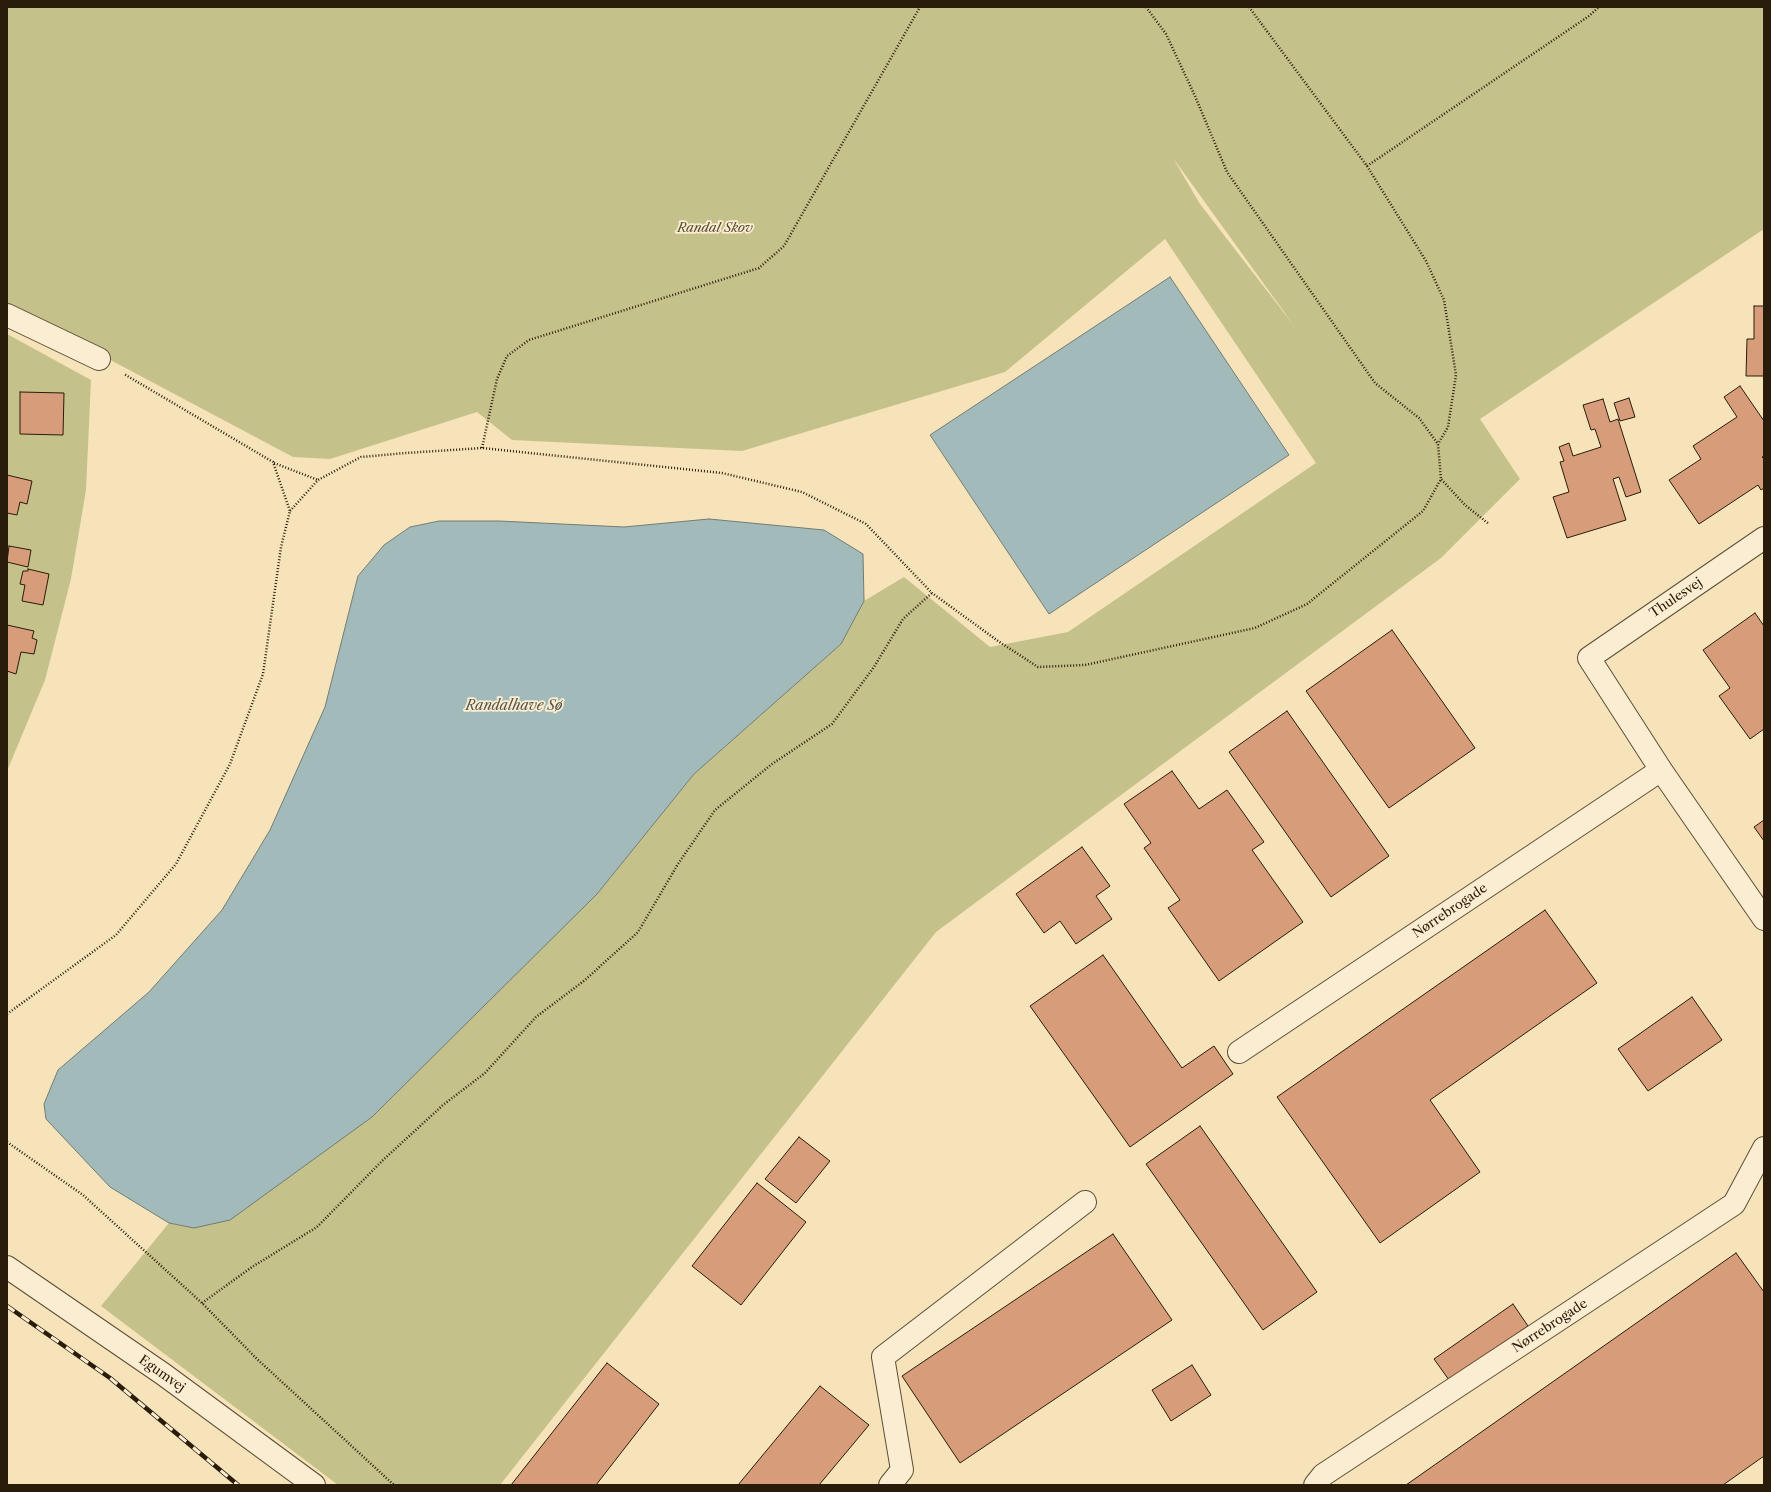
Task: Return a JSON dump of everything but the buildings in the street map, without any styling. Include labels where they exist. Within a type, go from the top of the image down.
[{"type":"street","points":[[7,315],[100,360]]},
{"type":"street","name":"Thulesvej","points":[[1661,770],[1589,658],[1764,538]]},
{"type":"street","points":[[1661,770],[1764,919]]},
{"type":"street","name":"Nørrebrogade","points":[[1239,1052],[1661,770]]},
{"type":"street","name":"Nørrebrogade","points":[[1315,1485],[1324,1475],[1734,1204],[1764,1148]]},
{"type":"street","points":[[890,1485],[902,1470],[883,1357],[1085,1202]]},
{"type":"street","name":"Egumvej","points":[[7,1267],[163,1374],[314,1485]]},
{"type":"path","points":[[482,448],[497,379],[507,356],[529,340],[759,268],[784,246],[920,7]]},
{"type":"path","points":[[7,1014],[116,935],[176,864],[230,764],[263,674],[281,547],[290,511],[318,480],[361,457],[482,448],[722,473],[802,492],[866,524],[932,593],[998,641],[1038,667],[1085,664],[1256,628],[1307,604],[1423,511],[1441,479],[1438,444],[1419,418],[1375,383],[1227,172],[1195,96],[1166,34],[1146,7]]},
{"type":"path","points":[[1249,7],[1367,166],[1426,261],[1444,300],[1456,375],[1448,427],[1438,444]]},
{"type":"path","points":[[1367,166],[1589,16],[1599,7]]},
{"type":"path","points":[[100,360],[273,462],[318,480]]},
{"type":"path","points":[[273,462],[290,511]]},
{"type":"path","points":[[1441,479],[1465,506],[1489,524]]},
{"type":"path","points":[[202,1303],[252,1267],[316,1227],[382,1161],[443,1105],[485,1073],[536,1017],[586,980],[638,932],[678,864],[715,810],[772,764],[832,724],[874,667],[903,619],[932,593]]},
{"type":"path","points":[[7,1142],[83,1195],[202,1303],[257,1359],[394,1485]]},
{"type":"green space","name":"Randal Skov","points":[[7,7],[1764,7],[1764,229],[1480,419],[1520,479],[1441,558],[936,932],[500,1485],[338,1485],[101,1306],[169,1223],[194,1228],[597,894],[694,774],[841,644],[864,601],[904,577],[990,647],[1068,632],[1316,463],[1165,239],[1005,372],[742,451],[512,440],[477,412],[330,459],[293,457],[7,305]],"holes":[[[1173,158],[1295,327],[1200,204]]]},
{"type":"green space","points":[[7,334],[91,380],[86,490],[71,579],[45,680],[7,771]]},
{"type":"water","points":[[1170,277],[1289,455],[1049,614],[930,435]]},
{"type":"water","name":"Randalhave Sø","points":[[709,519],[824,530],[863,554],[864,601],[841,644],[694,774],[597,894],[372,1117],[230,1220],[194,1228],[169,1223],[110,1187],[46,1119],[44,1104],[58,1070],[149,992],[222,910],[270,830],[325,707],[358,576],[384,545],[410,527],[439,521],[499,521],[624,527]]},
{"type":"railway","points":[[7,1306],[110,1378],[238,1485]]}]
